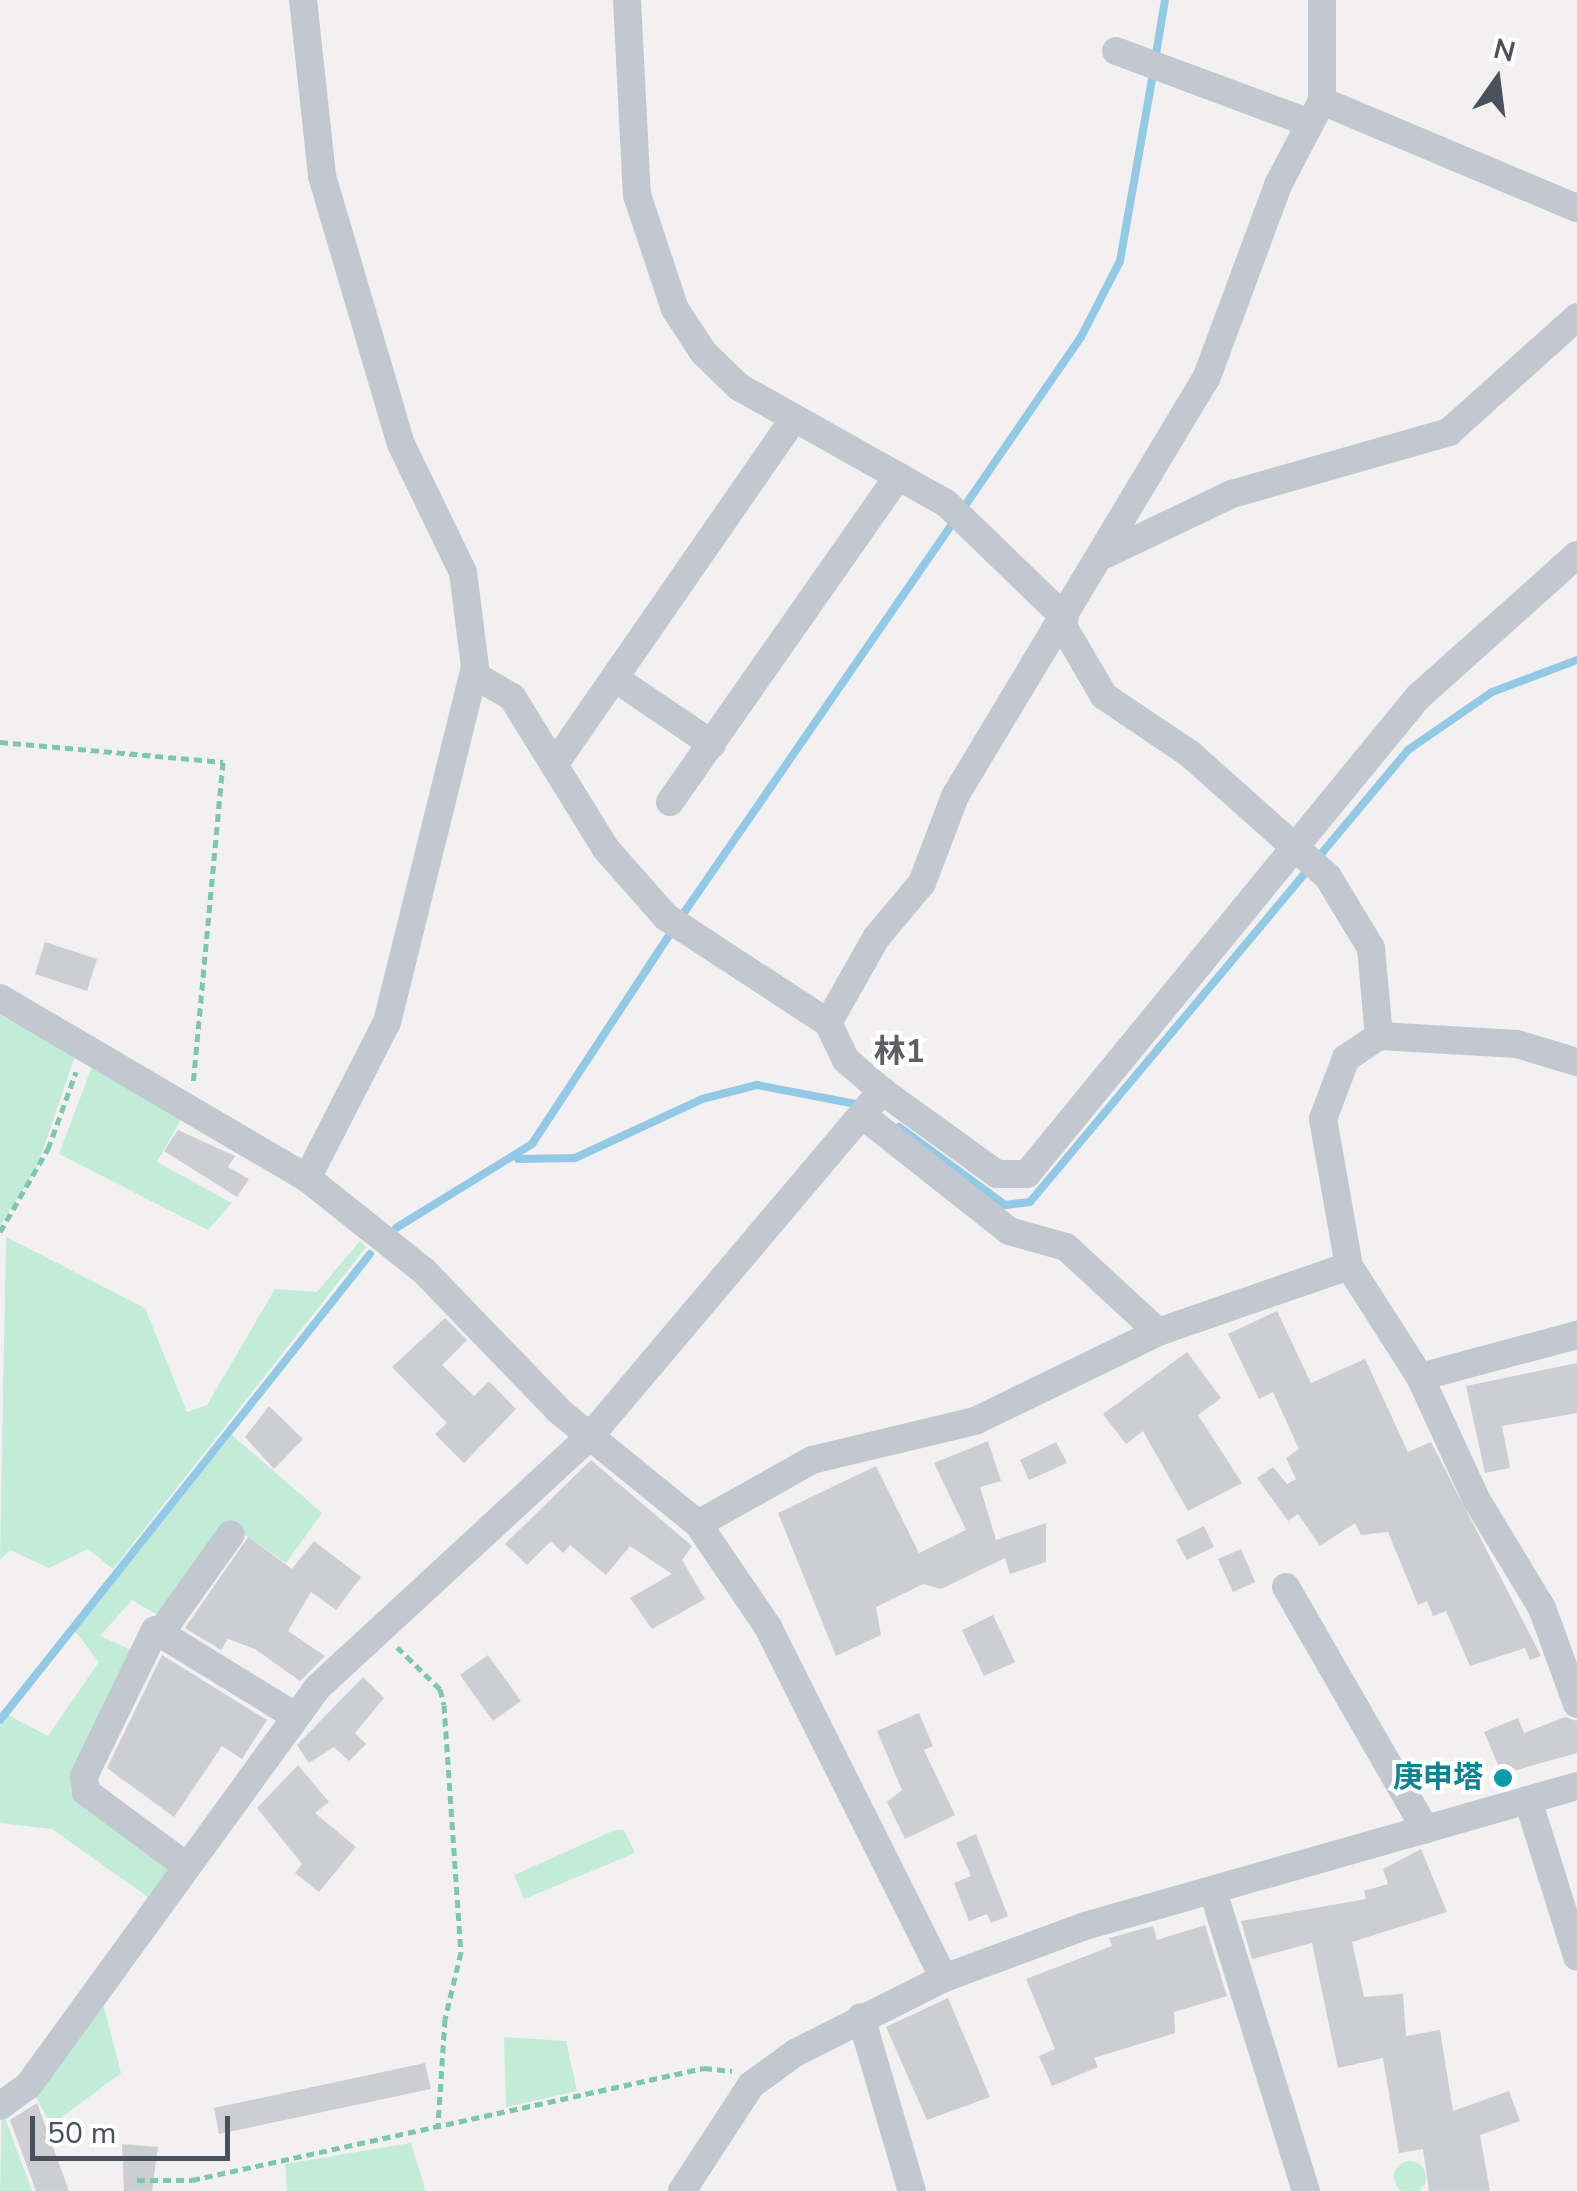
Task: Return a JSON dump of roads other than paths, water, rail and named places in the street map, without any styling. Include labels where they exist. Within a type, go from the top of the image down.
[{"type":"street","points":[[303,0],[322,176],[401,444],[462,572],[474,675],[387,1022],[307,1178]]},
{"type":"street","points":[[627,0],[637,195],[675,309],[740,386],[946,503],[1064,622],[1104,696],[1190,754],[1328,877],[1371,948],[1379,1036]]},
{"type":"street","points":[[828,1023],[876,938],[922,883],[955,796],[1105,555],[1236,315],[1314,112],[1322,0]]},
{"type":"street","points":[[1116,50],[1314,112],[1577,208]]},
{"type":"street","points":[[1105,555],[1232,494],[1449,432],[1577,317]]},
{"type":"street","points":[[554,765],[794,419]]},
{"type":"street","points":[[670,802],[898,476]]},
{"type":"street","points":[[474,675],[512,697],[606,848],[686,936],[828,1023],[846,1060],[882,1091],[997,1174],[1028,1174],[1418,697],[1577,555]]},
{"type":"street","points":[[616,679],[712,744]]},
{"type":"street","points":[[0,998],[185,1100],[307,1178],[424,1271],[592,1435],[698,1524],[768,1627],[944,1978]]},
{"type":"street","points":[[1577,1062],[1517,1044],[1379,1036],[1346,1058],[1323,1119],[1349,1266],[1420,1377],[1476,1499],[1542,1608],[1577,1704]]},
{"type":"street","points":[[0,2106],[28,2086],[295,1716],[380,1631],[592,1435],[794,1188],[866,1118],[882,1091]]},
{"type":"street","points":[[866,1118],[1010,1231],[1066,1247],[1158,1332]]},
{"type":"street","points":[[698,1524],[812,1460],[975,1421],[1158,1332],[1349,1266]]},
{"type":"street","points":[[1420,1377],[1577,1335]]},
{"type":"street","points":[[185,1865],[86,1792],[84,1776],[161,1632],[231,1534]]},
{"type":"street","points":[[1286,1588],[1426,1830]]},
{"type":"street","points":[[161,1632],[295,1716]]},
{"type":"street","points":[[682,2191],[751,2086],[861,2016],[944,1978],[1214,1891],[1577,1786]]},
{"type":"street","points":[[1528,1800],[1577,1956]]},
{"type":"street","points":[[1214,1891],[1306,2191]]},
{"type":"street","points":[[861,2016],[912,2191]]},
{"type":"waterway","points":[[1155,60],[1165,0]]},
{"type":"waterway","points":[[962,510],[1081,337],[1120,261],[1153,74]]},
{"type":"waterway","points":[[681,917],[954,521]]},
{"type":"waterway","points":[[899,1127],[1005,1205],[1030,1202],[1408,750],[1492,692],[1577,660]]},
{"type":"waterway","points":[[396,1228],[532,1144],[673,929]]},
{"type":"waterway","points":[[518,1159],[575,1158],[702,1099],[757,1085],[861,1105]]},
{"type":"waterway","points":[[0,1720],[370,1254]]},
{"type":"place","name":"庚申塔","points":[[1503,1778]]},
{"type":"district","name":"林1","points":[[899,1052]]}]
